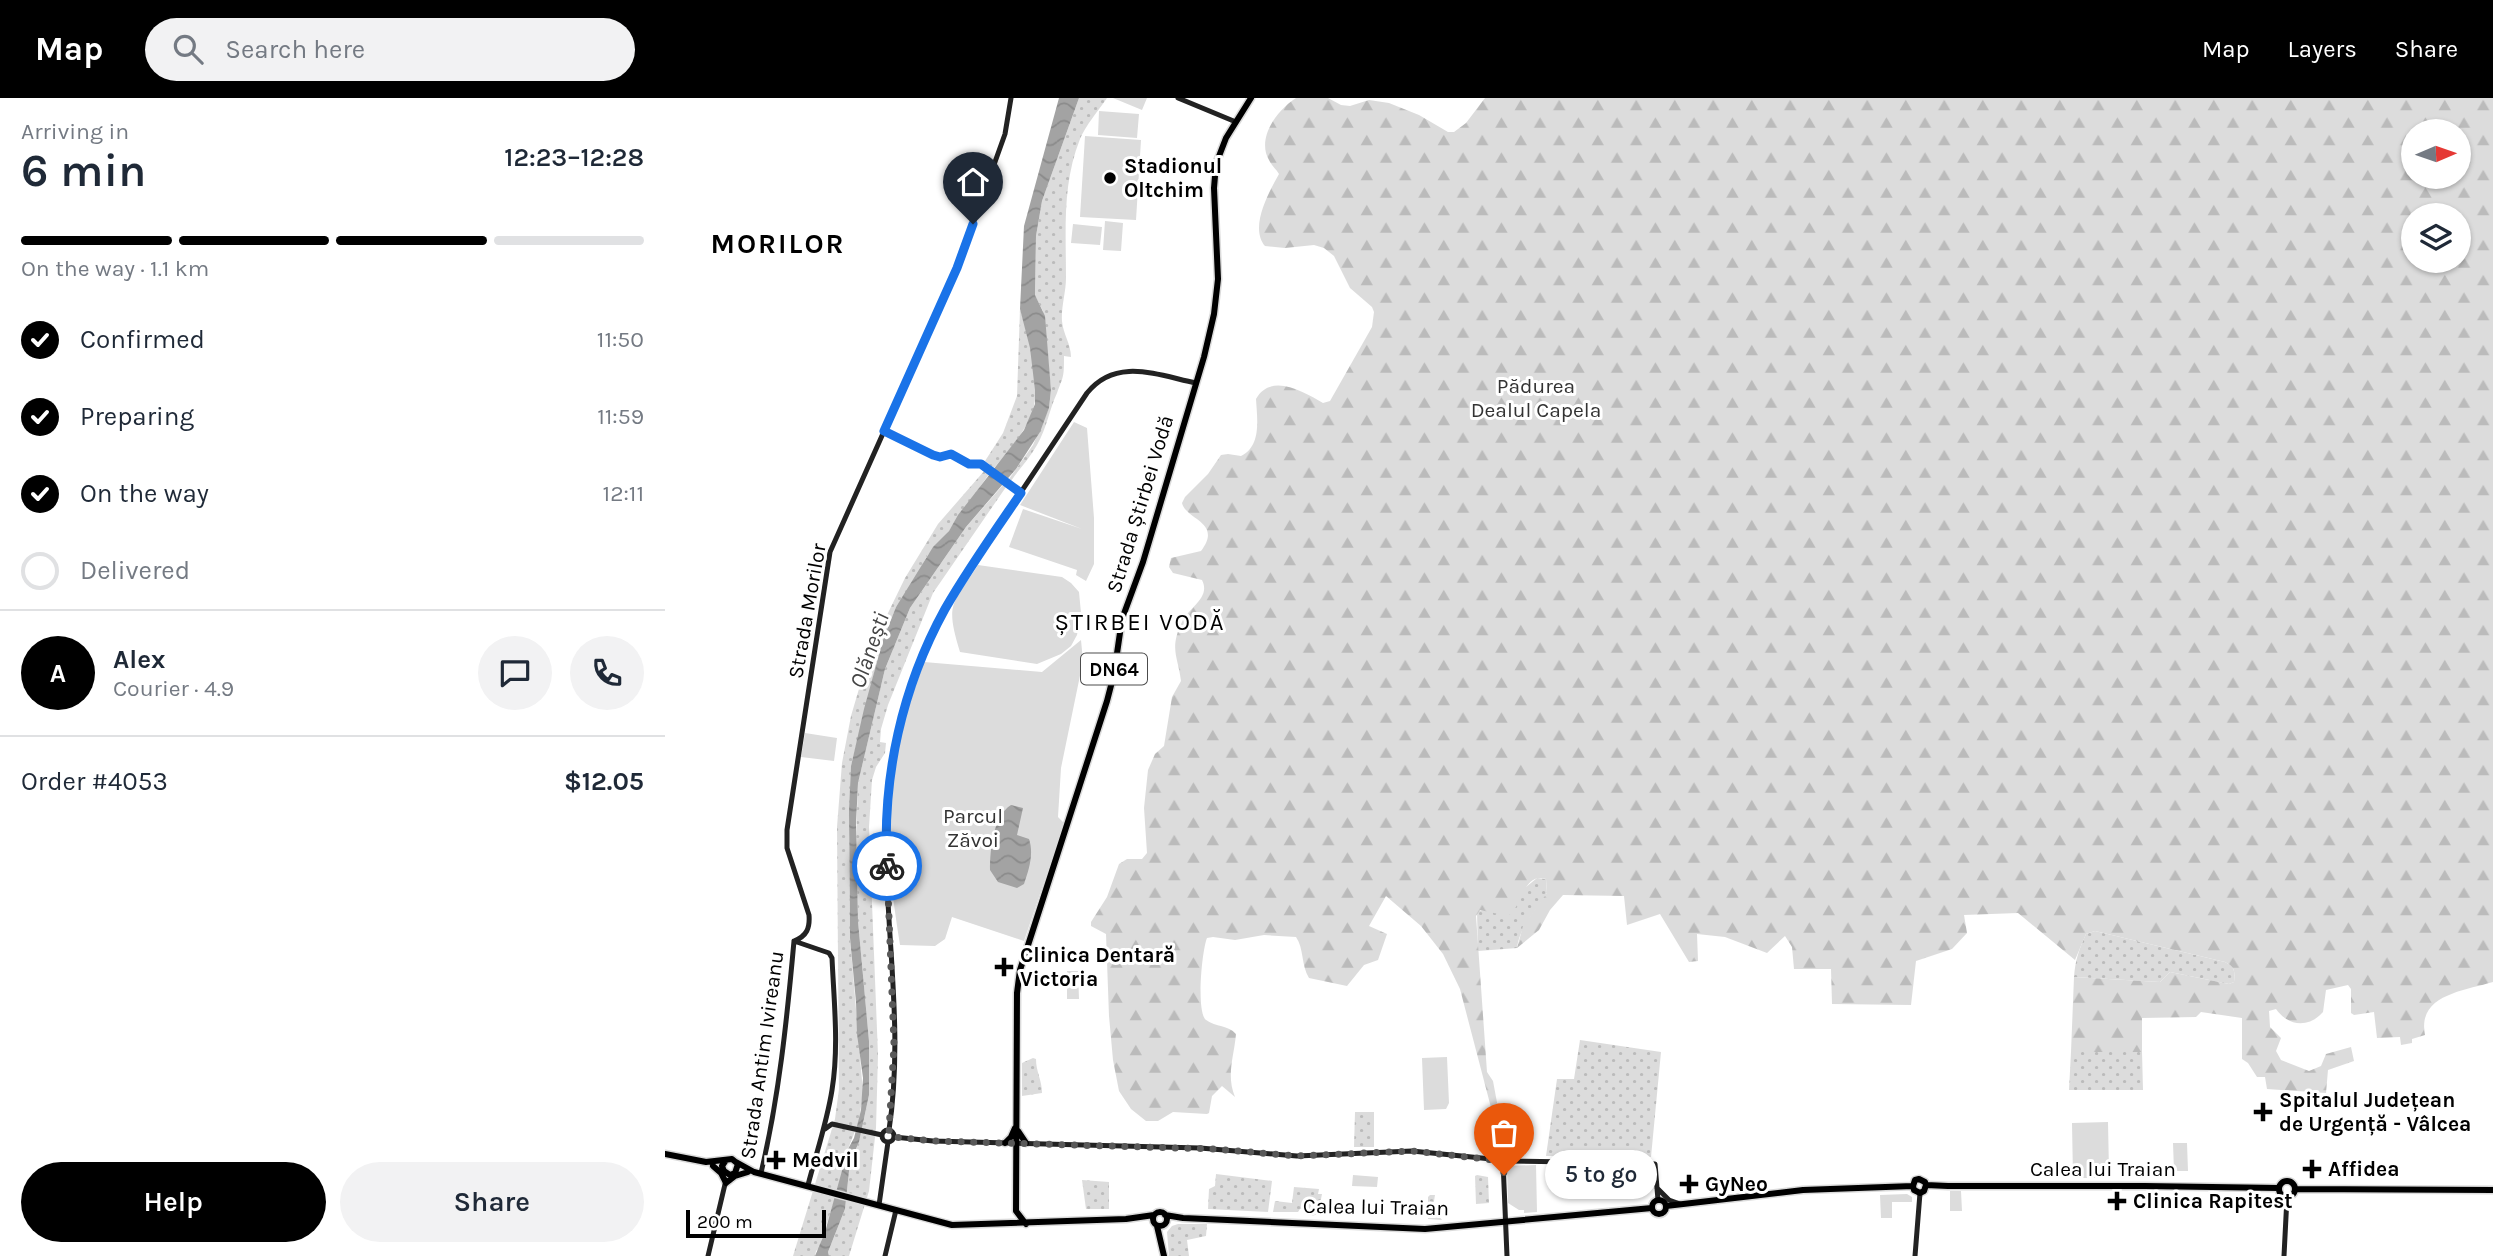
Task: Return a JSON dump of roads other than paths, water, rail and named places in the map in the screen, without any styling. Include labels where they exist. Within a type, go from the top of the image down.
[{"type":"main road","name":"Strada Știrbei Vodă","points":[[1017,1212],[1017,993],[1022,961],[1107,701],[1122,619],[1143,562],[1209,341],[1217,295],[1214,173],[1221,147],[1251,98]]},
{"type":"main road","points":[[1005,1143],[1011,1137],[1016,1122]]},
{"type":"main road","points":[[1016,1122],[1020,1137],[1026,1143]]},
{"type":"main road","points":[[665,1154],[706,1162],[732,1159],[754,1172],[952,1225],[1136,1219],[1154,1215],[1160,1224],[1164,1256]]},
{"type":"main road","points":[[726,1160],[722,1166],[729,1173]]},
{"type":"main road","points":[[706,1162],[729,1173],[754,1172]]},
{"type":"main road","points":[[729,1173],[738,1167],[736,1162]]},
{"type":"main road","points":[[713,1166],[721,1173],[726,1184],[735,1176],[754,1172]]},
{"type":"main road","name":"Calea lui Traian","points":[[1154,1215],[1160,1212],[1183,1218],[1402,1229],[1506,1223],[1652,1208],[1659,1214],[1666,1206],[1680,1204],[1815,1189],[1913,1186],[1915,1180],[1919,1179],[1926,1185],[2279,1188],[2281,1183],[2289,1181],[2295,1189],[2493,1190]]},
{"type":"main road","points":[[1913,1186],[1914,1190],[1920,1193],[1926,1185]]},
{"type":"main road","points":[[2279,1188],[2282,1195],[2287,1197],[2294,1194],[2295,1189]]},
{"type":"main road","points":[[1652,1208],[1658,1200],[1666,1206]]},
{"type":"main road","points":[[1007,1224],[1017,1212],[1025,1224]]},
{"type":"main road","points":[[1160,1224],[1165,1215]]},
{"type":"main road","name":"Calea lui Traian","points":[[1160,1224],[1183,1218]]},
{"type":"main road","points":[[1136,1219],[1160,1224]]},
{"type":"street","name":"Strada Morilor","points":[[794,941],[806,934],[810,922],[787,848],[787,830],[832,546],[961,258],[1005,134],[1011,98]]},
{"type":"street","points":[[1178,98],[1236,122]]},
{"type":"street","points":[[894,1137],[889,1130],[894,1045],[886,836],[888,787],[896,740],[920,662],[939,620],[1018,491],[1087,393],[1102,377],[1129,371],[1196,383]]},
{"type":"street","points":[[884,431],[933,455],[940,457],[951,454],[969,464],[981,464],[1018,491]]},
{"type":"street","points":[[794,941],[829,953],[832,958],[834,1077],[829,1107],[808,1185]]},
{"type":"street","name":"Strada Antim Ivireanu","points":[[754,1172],[774,1106],[794,941]]},
{"type":"street","points":[[829,1107],[832,1124]]},
{"type":"street","points":[[822,1132],[832,1124]]},
{"type":"street","points":[[832,1124],[882,1135],[888,1142]]},
{"type":"street","points":[[882,1135],[889,1130]]},
{"type":"street","points":[[879,1205],[888,1142],[894,1137],[933,1141],[1214,1149],[1297,1156],[1417,1151],[1503,1161],[1655,1164],[1658,1200]]},
{"type":"street","points":[[1503,1161],[1507,1256]]},
{"type":"street","points":[[708,1256],[729,1173]]},
{"type":"street","points":[[1657,1187],[1669,1200],[1680,1204]]},
{"type":"street","points":[[1915,1256],[1920,1193]]},
{"type":"street","points":[[2284,1256],[2287,1197]]},
{"type":"street","points":[[885,1256],[896,1210]]},
{"type":"water","points":[[1059,98],[1079,98],[1042,201],[1036,236],[1035,295],[1045,316],[1051,390],[1049,408],[1040,432],[1016,469],[966,527],[910,608],[885,669],[858,783],[858,921],[869,1041],[869,1095],[859,1142],[850,1162],[845,1209],[828,1252],[829,1256],[815,1256],[825,1232],[861,1110],[863,1078],[850,938],[851,766],[883,640],[896,607],[933,547],[949,531],[958,515],[1024,430],[1035,404],[1030,348],[1020,309],[1024,226]]},
{"type":"water","points":[[1011,805],[1023,808],[1017,835],[1029,839],[1031,850],[1024,884],[1017,888],[998,882],[990,870],[996,825]]},
{"type":"place","name":"Stadionul Oltchim","points":[[1110,178]]},
{"type":"place","name":"Clinica Dentară Victoria","points":[[1004,967]]},
{"type":"place","name":"Spitalul Județean de Urgență - Vâlcea","points":[[2263,1112]]},
{"type":"place","name":"Medvil","points":[[776,1160]]},
{"type":"place","name":"Affidea","points":[[2312,1169]]},
{"type":"place","name":"5 to go","points":[[1504,1175]]},
{"type":"place","name":"GyNeo","points":[[1689,1184]]},
{"type":"place","name":"Clinica Rapitest","points":[[2117,1201]]},
{"type":"district","name":"MORILOR","points":[[778,243]]},
{"type":"district","name":"ȘTIRBEI VODĂ","points":[[1140,622]]},
{"type":"park label","name":"Pădurea Dealul Capela","points":[[1536,398]]},
{"type":"park label","name":"Parcul Zăvoi","points":[[973,828]]},
{"type":"water label","name":"Olănești","points":[[869,650]]}]
